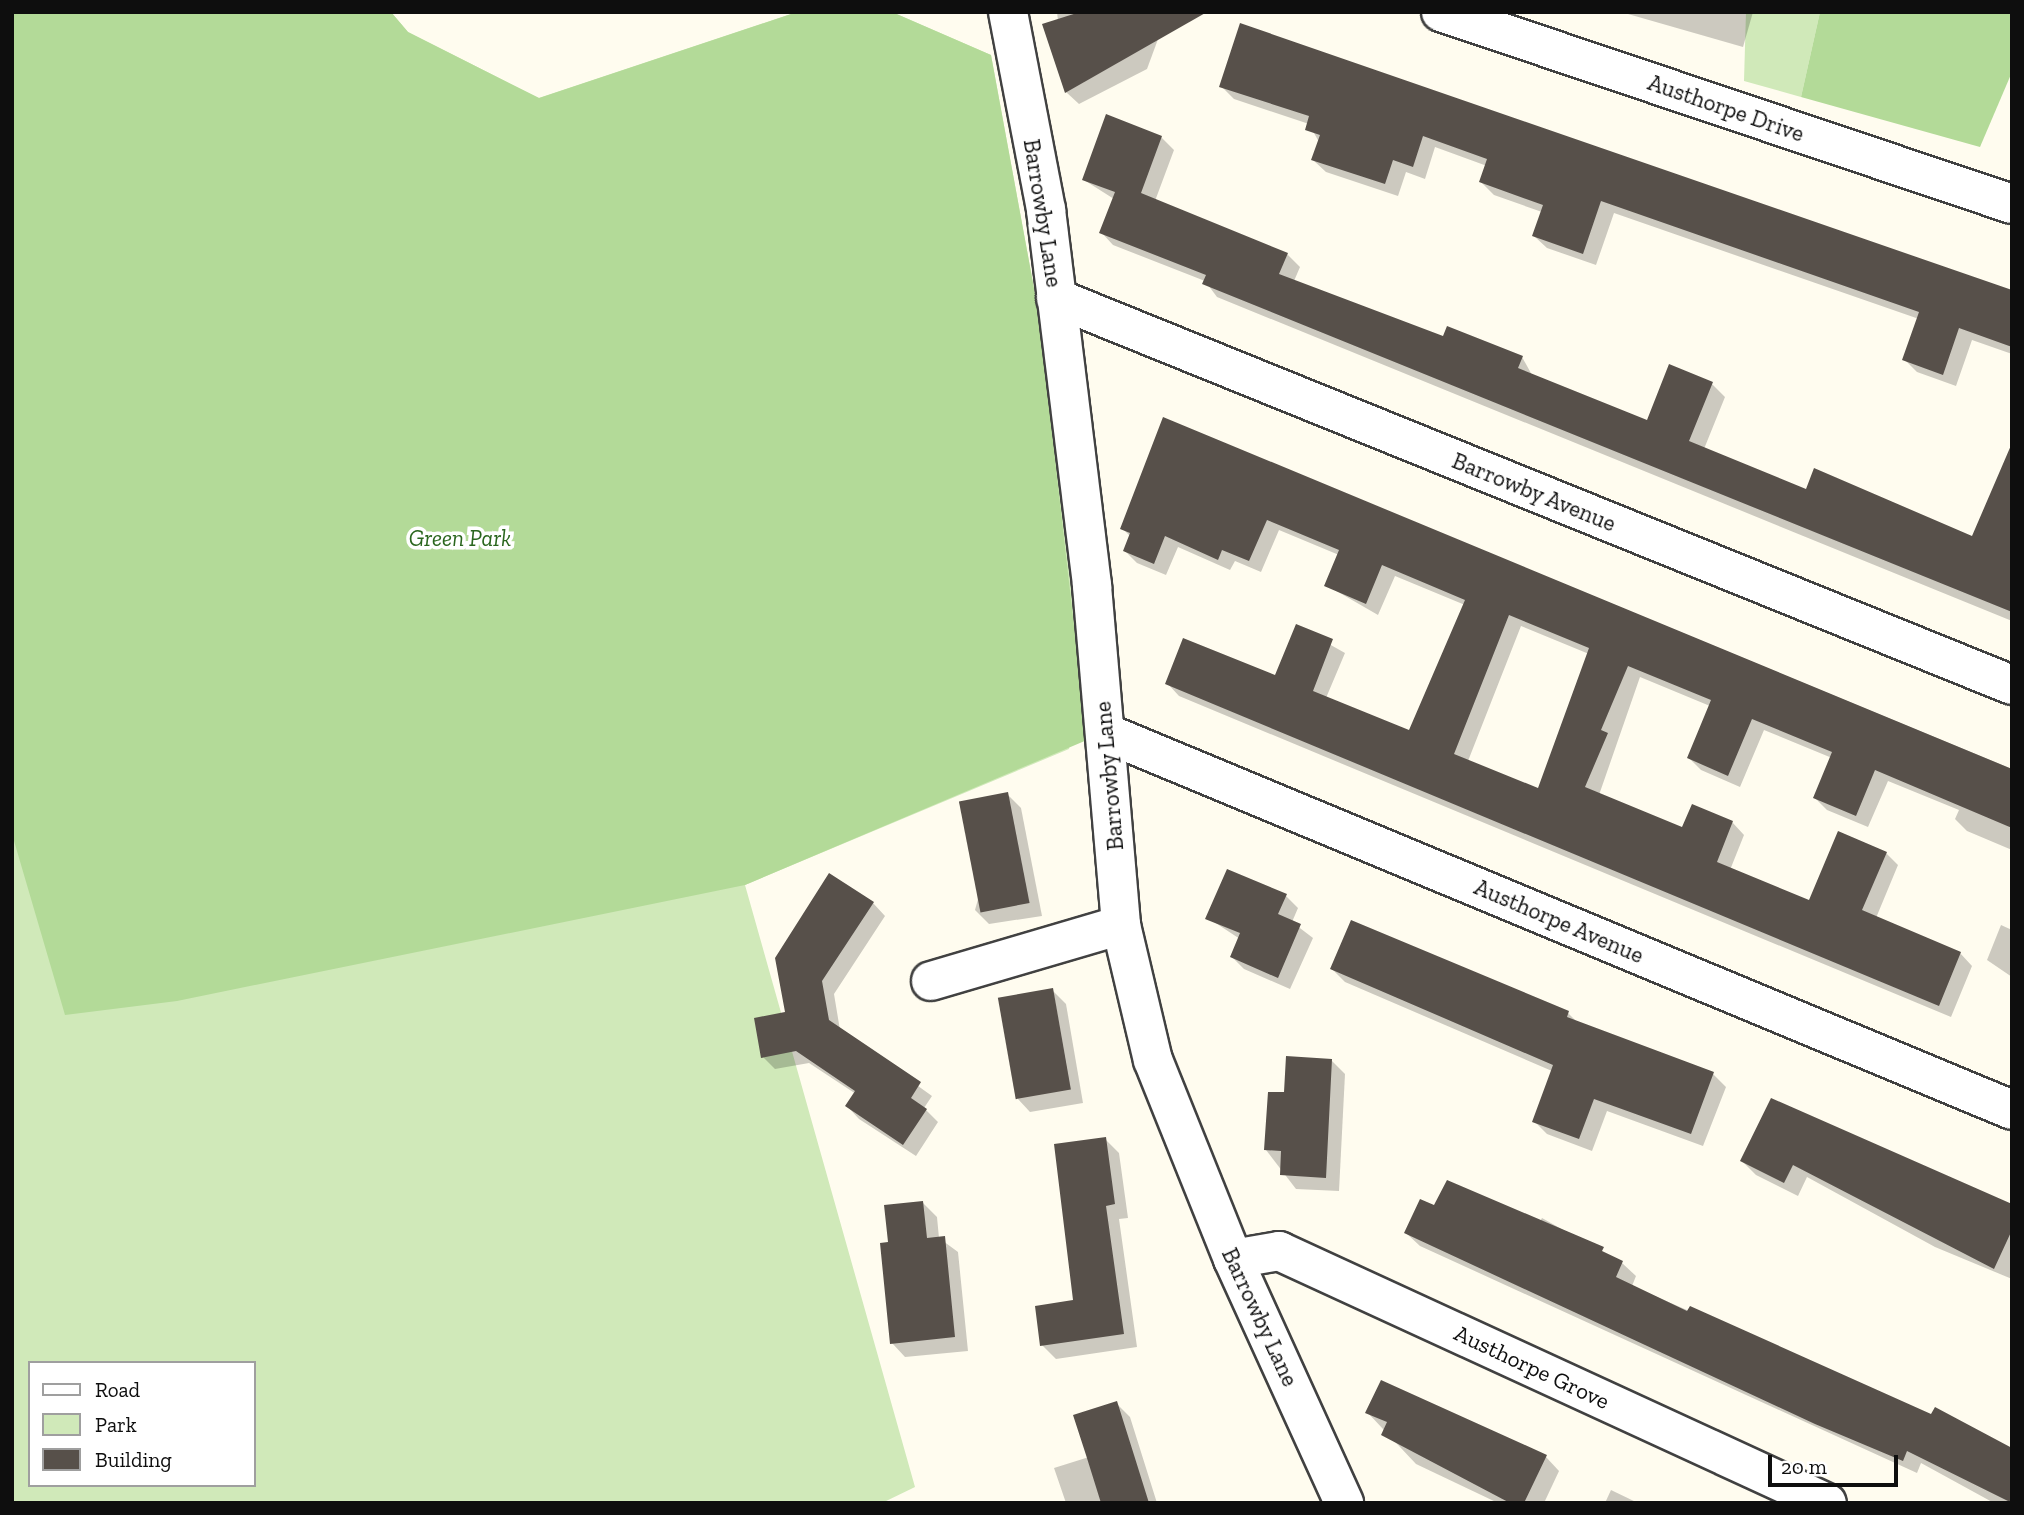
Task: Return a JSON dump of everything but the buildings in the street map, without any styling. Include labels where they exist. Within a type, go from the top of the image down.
[{"type":"street","name":"Barrowby Lane","points":[[1008,12],[1056,298],[1106,733],[1121,925],[1153,1060],[1233,1259],[1344,1503]]},
{"type":"street","name":"Austhorpe Drive","points":[[1441,12],[2008,193]]},
{"type":"street","name":"Barrowby Avenue","points":[[1056,298],[2012,685]]},
{"type":"street","name":"Austhorpe Avenue","points":[[1106,733],[2012,1110]]},
{"type":"street","points":[[930,981],[1121,925]]},
{"type":"street","name":"Austhorpe Grove","points":[[1233,1259],[1279,1251],[1827,1503]]},
{"type":"green space","name":"Green Park","points":[[12,12],[391,12],[408,32],[539,98],[797,12],[892,12],[991,55],[1038,310],[1082,676],[1069,749],[745,885],[915,1487],[882,1503],[12,1503]]},
{"type":"green space","name":"Green Park","points":[[12,12],[391,12],[408,32],[539,98],[797,12],[892,12],[991,55],[1038,310],[1087,740],[745,885],[177,1001],[65,1015],[12,834]]},
{"type":"green space","points":[[1746,12],[1820,12],[1801,97],[1744,81]]},
{"type":"green space","points":[[1820,12],[2012,12],[2012,72],[1980,147],[1801,97]]}]
